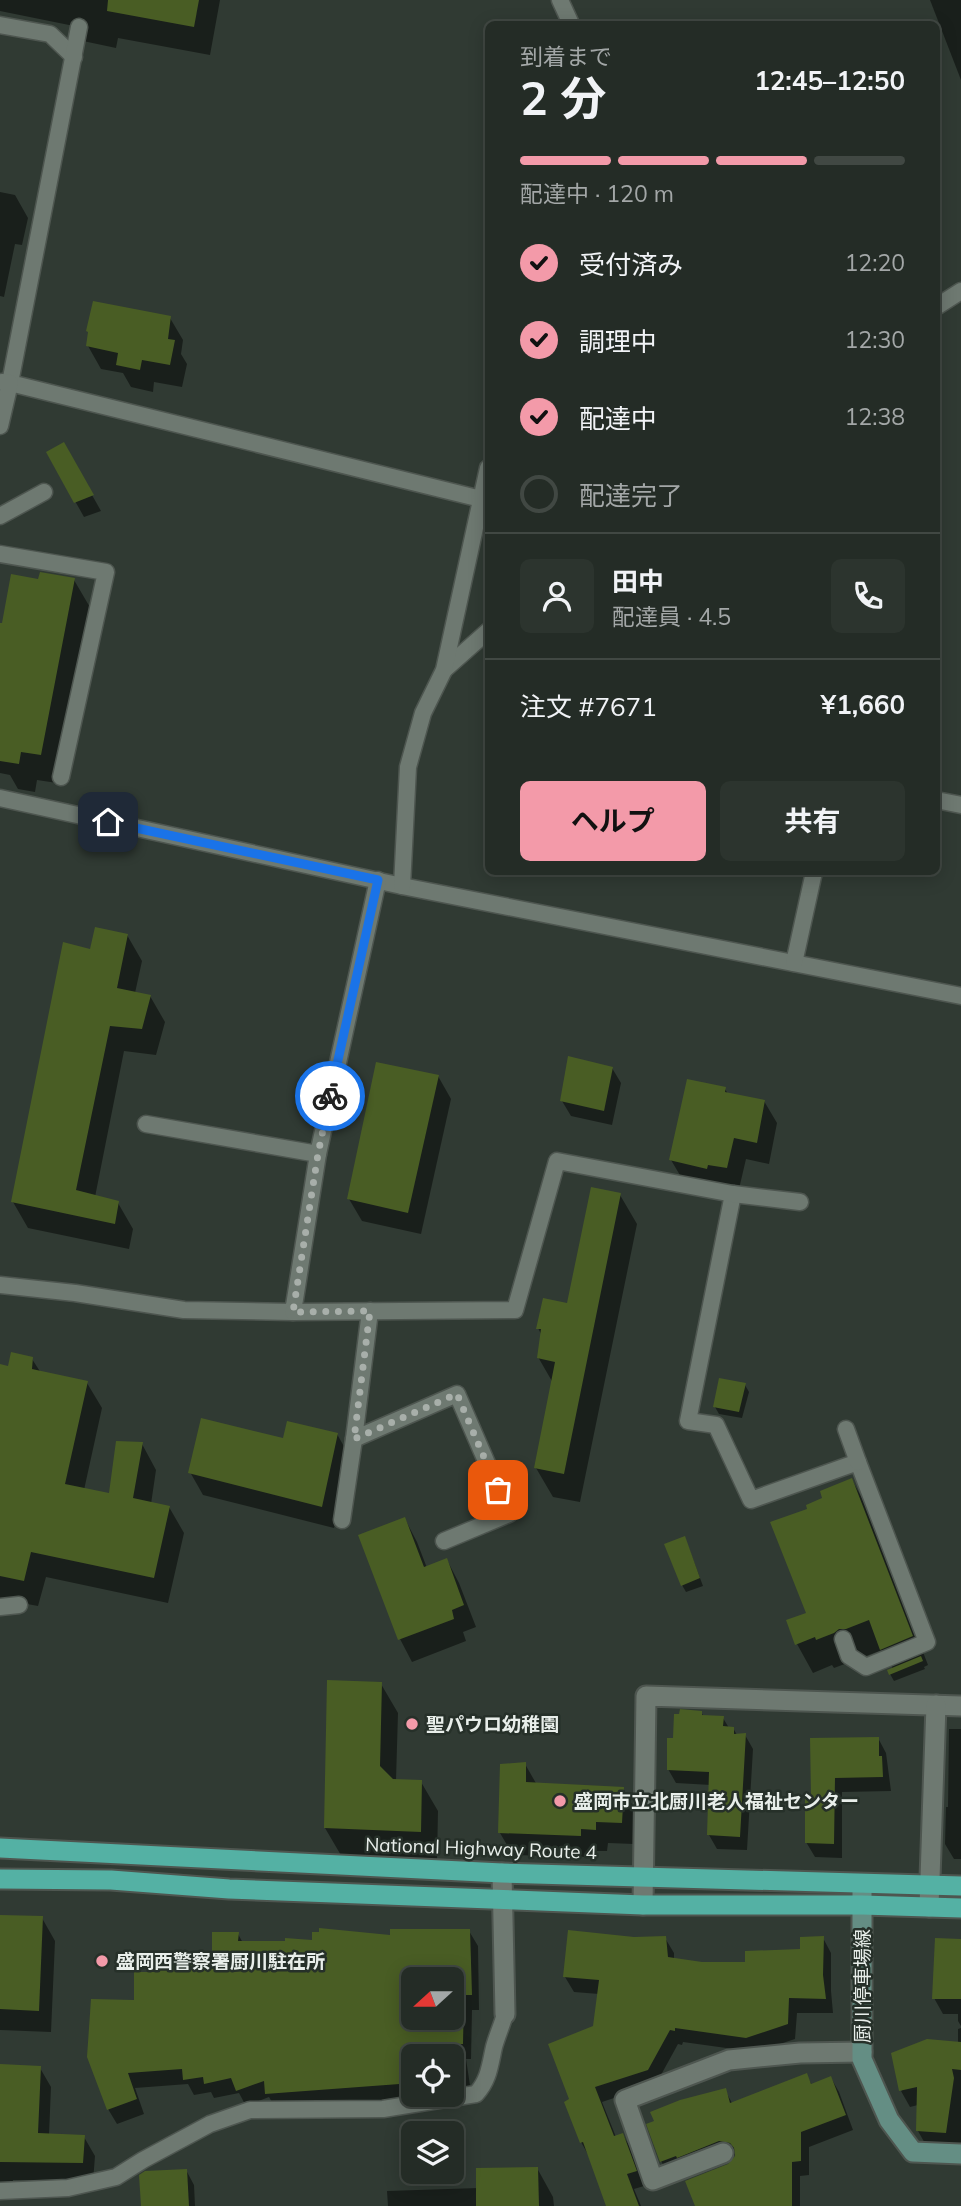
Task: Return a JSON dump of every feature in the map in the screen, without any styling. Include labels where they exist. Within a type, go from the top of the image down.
[{"type":"highway","name":"National Highway Route 4","points":[[0,1848],[502,1873],[961,1886]]},
{"type":"highway","points":[[0,1879],[111,1880],[229,1889],[643,1905],[961,1908]]},
{"type":"main road","name":"厨川停車場線","points":[[861,1884],[862,2059],[889,2120],[913,2152],[961,2154]]},
{"type":"street","points":[[643,1905],[646,1696],[961,1706]]},
{"type":"street","points":[[929,1907],[936,1705]]},
{"type":"street","points":[[502,1873],[505,2014]]},
{"type":"street","points":[[723,2154],[653,2180],[625,2100],[729,2060],[800,2053],[862,2052]]},
{"type":"lane","points":[[560,0],[570,21]]},
{"type":"lane","points":[[0,25],[50,34],[74,57]]},
{"type":"lane","points":[[0,426],[5,383],[79,27]]},
{"type":"lane","points":[[940,304],[961,291]]},
{"type":"lane","points":[[5,383],[481,499]]},
{"type":"lane","points":[[402,886],[408,768],[423,713],[444,670],[485,481]]},
{"type":"lane","points":[[0,516],[44,492]]},
{"type":"lane","points":[[0,554],[106,572],[61,777]]},
{"type":"lane","points":[[444,670],[485,634]]},
{"type":"lane","points":[[0,798],[402,886],[961,996]]},
{"type":"lane","points":[[940,801],[961,805]]},
{"type":"lane","points":[[794,963],[813,875]]},
{"type":"lane","points":[[293,1312],[318,1154],[378,880]]},
{"type":"lane","points":[[146,1124],[318,1154]]},
{"type":"lane","points":[[0,1285],[75,1293],[184,1310],[515,1310],[556,1161],[733,1194],[800,1202]]},
{"type":"lane","points":[[733,1194],[688,1422],[716,1425],[751,1500],[858,1462]]},
{"type":"lane","points":[[341,1520],[370,1311]]},
{"type":"lane","points":[[354,1439],[457,1394],[509,1514],[444,1541]]},
{"type":"lane","points":[[843,1639],[849,1656],[866,1667],[927,1642],[846,1429]]},
{"type":"lane","points":[[0,1607],[19,1605]]},
{"type":"lane","points":[[0,2192],[68,2188],[116,2177],[210,2124],[250,2110],[383,2109],[476,2094],[484,2086],[490,2071],[494,2047],[505,2014]]},
{"type":"building","points":[[108,0],[199,0],[194,27],[107,11]]},
{"type":"building","points":[[93,301],[171,316],[168,339],[175,340],[170,365],[142,360],[140,370],[116,365],[118,353],[86,346],[86,331]]},
{"type":"building","points":[[64,442],[94,495],[74,503],[46,452]]},
{"type":"building","points":[[40,572],[75,578],[41,755],[21,752],[19,764],[0,761],[0,623],[11,574],[38,579]]},
{"type":"building","points":[[95,927],[128,934],[117,988],[151,995],[142,1029],[110,1026],[76,1190],[119,1201],[115,1224],[11,1202],[63,942],[90,949]]},
{"type":"building","points":[[568,1056],[613,1067],[604,1111],[560,1101]]},
{"type":"building","points":[[376,1062],[439,1075],[408,1213],[347,1199]]},
{"type":"building","points":[[687,1079],[726,1087],[725,1092],[765,1100],[757,1143],[734,1138],[727,1168],[708,1165],[707,1169],[669,1160]]},
{"type":"building","points":[[591,1187],[621,1193],[564,1474],[534,1468],[555,1362],[537,1358],[541,1329],[536,1329],[543,1298],[567,1303]]},
{"type":"building","points":[[11,1352],[33,1357],[32,1369],[88,1381],[65,1484],[109,1493],[116,1441],[143,1442],[133,1498],[170,1506],[154,1578],[31,1552],[24,1581],[0,1576],[0,1364],[8,1366]]},
{"type":"building","points":[[719,1378],[746,1383],[739,1412],[713,1407]]},
{"type":"building","points":[[201,1418],[283,1438],[287,1421],[338,1433],[322,1507],[188,1473]]},
{"type":"building","points":[[852,1478],[913,1636],[880,1650],[869,1620],[795,1645],[786,1620],[806,1613],[770,1522],[807,1509],[806,1505],[822,1498],[820,1491]]},
{"type":"building","points":[[405,1517],[424,1567],[447,1558],[464,1605],[452,1610],[454,1619],[398,1640],[358,1535]]},
{"type":"building","points":[[685,1536],[700,1578],[681,1586],[664,1544]]},
{"type":"building","points":[[921,1656],[923,1661],[889,1675],[887,1670]]},
{"type":"building","points":[[327,1680],[382,1682],[380,1766],[393,1779],[422,1780],[421,1832],[324,1828]]},
{"type":"building","points":[[680,1709],[702,1711],[702,1715],[724,1716],[723,1726],[734,1727],[734,1734],[746,1733],[740,1837],[707,1835],[709,1772],[667,1770],[667,1738],[673,1738],[674,1714],[679,1714]]},
{"type":"building","points":[[879,1737],[883,1777],[835,1778],[834,1844],[805,1843],[805,1795],[811,1795],[810,1738]]},
{"type":"building","name":"盛岡市立北厨川老人福祉センター","points":[[526,1762],[526,1782],[624,1787],[622,1823],[596,1822],[596,1830],[581,1829],[581,1836],[498,1833],[500,1764]]},
{"type":"building","points":[[0,1915],[43,1916],[39,2011],[0,2009]]},
{"type":"building","points":[[319,1928],[390,1935],[390,1929],[470,1929],[472,1995],[464,1995],[464,1967],[401,1967],[401,2030],[463,2030],[463,2044],[401,2044],[401,2084],[265,2094],[264,2081],[236,2091],[231,2078],[204,2084],[203,2077],[183,2080],[182,2069],[128,2073],[137,2099],[107,2110],[87,2057],[91,1999],[134,2000],[134,1972],[154,1972],[155,1954],[212,1955],[212,1932],[239,1932],[238,1941],[285,1941],[285,1938],[312,1940],[312,1932],[319,1932]]},
{"type":"building","points":[[568,1930],[634,1937],[666,1936],[668,1957],[702,1962],[745,1962],[745,1951],[800,1949],[800,1937],[824,1936],[823,1975],[826,1999],[789,1998],[788,2024],[746,2038],[675,2028],[675,2031],[670,2030],[648,2070],[595,2087],[614,2136],[623,2133],[637,2171],[627,2174],[639,2206],[606,2206],[583,2142],[580,2143],[564,2102],[569,2099],[548,2044],[593,2026],[599,1980],[563,1977]]},
{"type":"building","points":[[935,1938],[961,1939],[961,1999],[932,1999]]},
{"type":"building","points":[[927,2039],[961,2042],[961,2070],[952,2069],[954,2078],[946,2133],[916,2131],[917,2087],[899,2091],[891,2053]]},
{"type":"building","points":[[0,2064],[41,2066],[38,2133],[85,2135],[83,2163],[0,2162]]},
{"type":"building","points":[[807,2073],[811,2084],[831,2076],[846,2115],[801,2132],[801,2161],[792,2162],[792,2206],[695,2206],[685,2181],[728,2164],[735,2156],[734,2148],[730,2143],[719,2141],[660,2162],[646,2124],[654,2121],[650,2112],[680,2100],[726,2088],[730,2103]]},
{"type":"building","points":[[538,2167],[539,2206],[476,2206],[476,2168]]},
{"type":"building","points":[[187,2169],[189,2206],[141,2206],[139,2175],[145,2171]]},
{"type":"way so far","points":[[330,1096],[293,1312],[370,1311],[354,1439],[457,1394],[498,1490]]},
{"type":"place","name":"聖パウロ幼稚園","points":[[412,1724]]},
{"type":"place","name":"盛岡市立北厨川老人福祉センター","points":[[560,1801]]},
{"type":"place","name":"盛岡西警察署厨川駐在所","points":[[102,1961]]},
{"type":"route","points":[[108,822],[378,880],[330,1096]]}]
